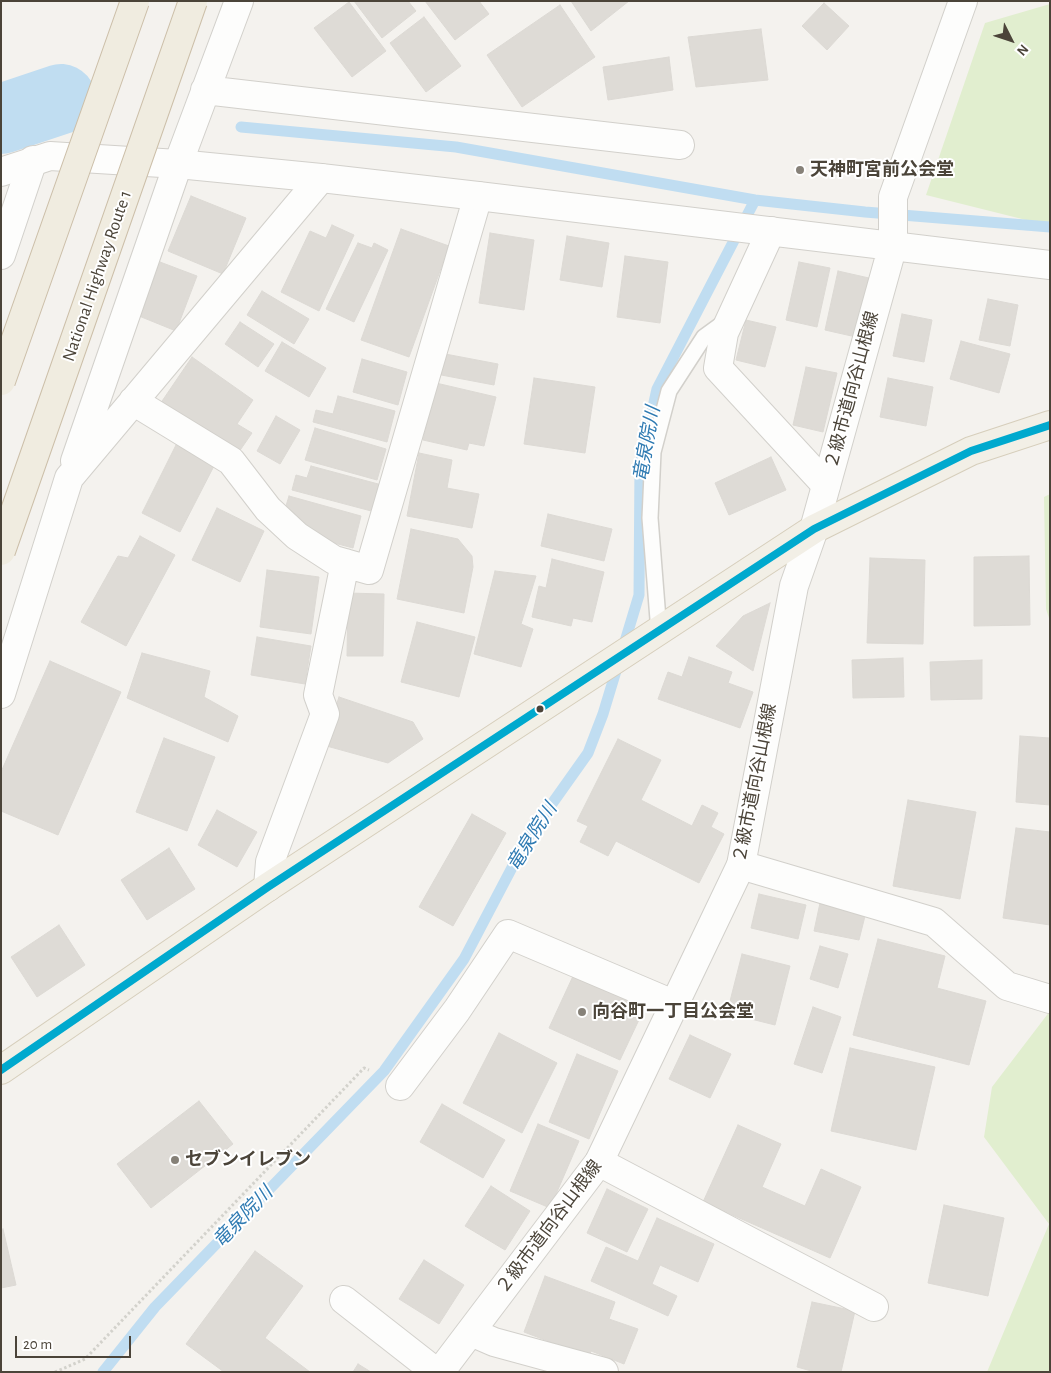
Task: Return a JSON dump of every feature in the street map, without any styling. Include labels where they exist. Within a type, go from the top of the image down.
[{"type":"highway","points":[[1,382],[135,1]]},
{"type":"highway","name":"National Highway Route 1","points":[[1,551],[193,1]]},
{"type":"main road","points":[[1,1070],[268,887],[814,529],[971,451],[1050,425]]},
{"type":"street","name":"２級市道向谷山根線","points":[[440,1372],[599,1162],[740,865],[794,586],[814,529],[893,245],[893,197],[963,1]]},
{"type":"street","points":[[1,694],[69,478],[178,164],[240,2]]},
{"type":"street","points":[[205,90],[680,145]]},
{"type":"street","points":[[1,172],[50,156],[178,164],[478,196],[1050,265]]},
{"type":"street","points":[[1,255],[33,160]]},
{"type":"street","points":[[69,478],[321,178]]},
{"type":"street","points":[[133,401],[231,462],[268,509],[297,536],[334,560],[369,570],[478,196]]},
{"type":"street","points":[[771,231],[724,333],[718,368],[826,485]]},
{"type":"street","points":[[268,887],[270,862],[324,714],[318,695],[344,563]]},
{"type":"street","points":[[740,865],[934,922],[1007,986],[1050,999]]},
{"type":"street","points":[[400,1086],[457,1010],[508,934],[674,1004]]},
{"type":"street","points":[[599,1162],[874,1307]]},
{"type":"street","points":[[344,1300],[436,1372]]},
{"type":"street","points":[[471,1332],[494,1342],[604,1372]]},
{"type":"lane","points":[[659,632],[650,518],[654,452],[669,391],[704,337],[732,317]]},
{"type":"path","points":[[55,1372],[85,1359],[364,1068],[400,1086]]},
{"type":"green space","points":[[1050,4],[1050,226],[926,195],[985,23]]},
{"type":"green space","points":[[1050,494],[1050,621],[1046,609],[1044,497]]},
{"type":"green space","points":[[1050,1011],[1050,1372],[987,1372],[1049,1224],[984,1137],[992,1087]]},
{"type":"building","points":[[354,1],[408,1],[416,11],[382,38]]},
{"type":"building","points":[[425,1],[479,1],[489,14],[455,40]]},
{"type":"building","points":[[571,1],[629,1],[591,31]]},
{"type":"building","points":[[349,2],[386,51],[352,77],[314,28]]},
{"type":"building","points":[[824,3],[849,26],[827,50],[802,26]]},
{"type":"building","points":[[560,5],[595,57],[522,107],[487,55]]},
{"type":"building","points":[[424,17],[461,66],[426,92],[390,43]]},
{"type":"building","points":[[761,29],[768,80],[696,87],[688,37]]},
{"type":"building","points":[[669,57],[673,90],[608,100],[603,67]]},
{"type":"building","points":[[191,196],[246,218],[223,274],[168,251]]},
{"type":"building","points":[[332,225],[354,235],[319,311],[281,292],[310,231],[326,238]]},
{"type":"building","points":[[401,229],[449,246],[409,357],[361,340]]},
{"type":"building","points":[[490,233],[534,240],[524,310],[479,303]]},
{"type":"building","points":[[567,236],[609,243],[602,287],[560,280]]},
{"type":"building","points":[[358,243],[372,248],[374,243],[388,250],[354,322],[326,309]]},
{"type":"building","points":[[625,256],[668,262],[660,323],[617,317]]},
{"type":"building","points":[[160,262],[197,276],[176,331],[139,316]]},
{"type":"building","points":[[799,262],[830,268],[817,327],[786,320]]},
{"type":"building","points":[[838,271],[869,278],[856,337],[825,330]]},
{"type":"building","points":[[262,291],[309,319],[294,344],[247,315]]},
{"type":"building","points":[[988,299],[1018,305],[1010,346],[979,340]]},
{"type":"building","points":[[902,314],[932,320],[924,362],[893,356]]},
{"type":"building","points":[[746,320],[776,327],[765,367],[736,360]]},
{"type":"building","points":[[240,322],[274,344],[258,367],[225,344]]},
{"type":"building","points":[[961,341],[1010,354],[999,393],[950,379]]},
{"type":"building","points":[[282,342],[326,368],[309,397],[265,371]]},
{"type":"building","points":[[440,353],[498,364],[494,385],[436,374]]},
{"type":"building","points":[[192,357],[253,400],[237,424],[252,433],[234,459],[158,407]]},
{"type":"building","points":[[362,359],[407,372],[398,405],[353,392]]},
{"type":"building","points":[[806,367],[837,373],[823,432],[793,425]]},
{"type":"building","points":[[534,378],[595,387],[585,453],[524,444]]},
{"type":"building","points":[[888,378],[933,387],[926,426],[880,417]]},
{"type":"building","points":[[436,383],[496,397],[484,446],[469,443],[467,450],[423,440]]},
{"type":"building","points":[[338,396],[395,411],[387,442],[313,422],[316,410],[333,414]]},
{"type":"building","points":[[276,416],[300,430],[280,464],[257,451]]},
{"type":"building","points":[[315,428],[386,449],[377,480],[305,460]]},
{"type":"building","points":[[176,445],[215,464],[180,532],[142,513]]},
{"type":"building","points":[[419,453],[452,460],[447,488],[479,494],[472,528],[407,516]]},
{"type":"building","points":[[771,457],[786,490],[729,515],[715,483]]},
{"type":"building","points":[[311,466],[382,485],[375,512],[292,490],[296,475],[307,478]]},
{"type":"building","points":[[289,496],[361,516],[353,548],[304,535],[282,519]]},
{"type":"building","points":[[217,508],[264,531],[240,582],[192,560]]},
{"type":"building","points":[[548,514],[612,529],[604,561],[541,546]]},
{"type":"building","points":[[411,529],[458,539],[472,556],[473,567],[464,613],[397,599]]},
{"type":"building","points":[[140,536],[175,555],[126,646],[81,622],[118,556],[128,558]]},
{"type":"building","points":[[1029,556],[1030,625],[974,626],[974,557]]},
{"type":"building","points":[[870,558],[925,560],[923,644],[867,643]]},
{"type":"building","points":[[552,559],[604,572],[592,622],[573,618],[571,626],[532,617],[539,586],[546,588]]},
{"type":"building","points":[[267,570],[319,577],[311,634],[260,627]]},
{"type":"building","points":[[495,571],[536,576],[521,624],[533,629],[521,667],[474,654]]},
{"type":"building","points":[[348,593],[384,594],[383,656],[347,656]]},
{"type":"building","points":[[770,603],[753,671],[716,646],[743,616]]},
{"type":"building","points":[[417,622],[475,637],[459,697],[401,682]]},
{"type":"building","points":[[257,637],[311,646],[305,684],[251,675]]},
{"type":"building","points":[[142,653],[210,671],[204,697],[238,716],[228,742],[127,698]]},
{"type":"building","points":[[689,657],[732,672],[728,683],[753,692],[740,728],[658,699],[668,672],[682,677]]},
{"type":"building","points":[[903,658],[904,697],[853,698],[852,660]]},
{"type":"building","points":[[982,660],[982,699],[931,700],[930,662]]},
{"type":"building","points":[[50,661],[121,692],[58,835],[1,811],[1,772]]},
{"type":"building","points":[[339,697],[413,722],[423,739],[388,763],[323,745]]},
{"type":"building","points":[[1020,736],[1050,738],[1050,805],[1016,802]]},
{"type":"building","points":[[164,738],[215,757],[187,831],[136,812]]},
{"type":"building","points":[[618,739],[661,760],[641,800],[692,826],[702,805],[718,813],[711,827],[724,834],[699,883],[616,841],[608,856],[580,842],[588,826],[577,821]]},
{"type":"building","points":[[908,800],[976,812],[960,899],[893,886]]},
{"type":"building","points":[[217,810],[257,832],[237,867],[198,845]]},
{"type":"building","points":[[472,814],[506,833],[453,926],[419,907]]},
{"type":"building","points":[[1016,828],[1050,832],[1050,925],[1003,918]]},
{"type":"building","points":[[169,848],[195,889],[147,920],[121,880]]},
{"type":"building","points":[[759,894],[806,905],[798,939],[751,928]]},
{"type":"building","points":[[820,903],[866,912],[859,940],[814,931]]},
{"type":"building","points":[[59,925],[85,965],[37,997],[11,957]]},
{"type":"building","points":[[878,939],[945,956],[937,988],[986,1001],[969,1065],[853,1035]]},
{"type":"building","points":[[820,946],[848,954],[838,988],[810,979]]},
{"type":"building","points":[[742,954],[790,966],[775,1025],[727,1013]]},
{"type":"building","points":[[574,974],[645,1007],[620,1060],[549,1028]]},
{"type":"building","points":[[813,1007],[841,1017],[822,1073],[794,1064]]},
{"type":"building","points":[[499,1033],[557,1063],[522,1133],[463,1103]]},
{"type":"building","points":[[690,1035],[731,1054],[710,1098],[669,1079]]},
{"type":"building","points":[[850,1048],[935,1067],[916,1150],[831,1131]]},
{"type":"building","points":[[577,1054],[618,1071],[589,1139],[549,1122]]},
{"type":"building","points":[[199,1101],[233,1144],[151,1208],[117,1164]]},
{"type":"building","points":[[442,1104],[505,1140],[483,1178],[420,1142]]},
{"type":"building","points":[[538,1124],[579,1141],[550,1208],[510,1191]]},
{"type":"building","points":[[738,1125],[781,1144],[762,1187],[805,1206],[821,1169],[861,1187],[830,1258],[703,1202]]},
{"type":"building","points":[[491,1186],[530,1211],[505,1250],[465,1226]]},
{"type":"building","points":[[607,1189],[648,1209],[627,1252],[587,1233]]},
{"type":"building","points":[[944,1205],[1004,1218],[988,1296],[928,1283]]},
{"type":"building","points":[[657,1218],[714,1244],[698,1282],[660,1265],[652,1284],[677,1296],[668,1316],[591,1281],[606,1247],[638,1261]]},
{"type":"building","points":[[3,1229],[16,1285],[1,1288],[1,1230]]},
{"type":"building","points":[[255,1251],[303,1286],[265,1338],[310,1372],[224,1372],[186,1344]]},
{"type":"building","points":[[424,1260],[464,1285],[439,1324],[399,1299]]},
{"type":"building","points":[[545,1276],[615,1302],[609,1319],[638,1329],[624,1364],[591,1351],[589,1357],[524,1332]]},
{"type":"building","points":[[812,1302],[855,1311],[841,1372],[815,1372],[797,1367]]},
{"type":"building","points":[[358,1364],[371,1372],[353,1372]]},
{"type":"waterway","points":[[1,89],[61,99]]},
{"type":"waterway","points":[[1,119],[61,99]]},
{"type":"waterway","points":[[241,127],[456,147],[755,200],[865,212],[1050,227]]},
{"type":"waterway","name":"竜泉院川","points":[[103,1372],[155,1307],[384,1071],[464,959],[527,839],[588,753],[603,714],[639,595],[640,465],[657,389],[755,200]]},
{"type":"transit line","points":[[1,1070],[268,887],[814,529],[971,451],[1050,425]]},
{"type":"place","name":"天神町宮前公会堂","points":[[800,170]]},
{"type":"place","name":"向谷町一丁目公会堂","points":[[582,1012]]},
{"type":"place","name":"セブンイレブン","points":[[175,1160]]}]
